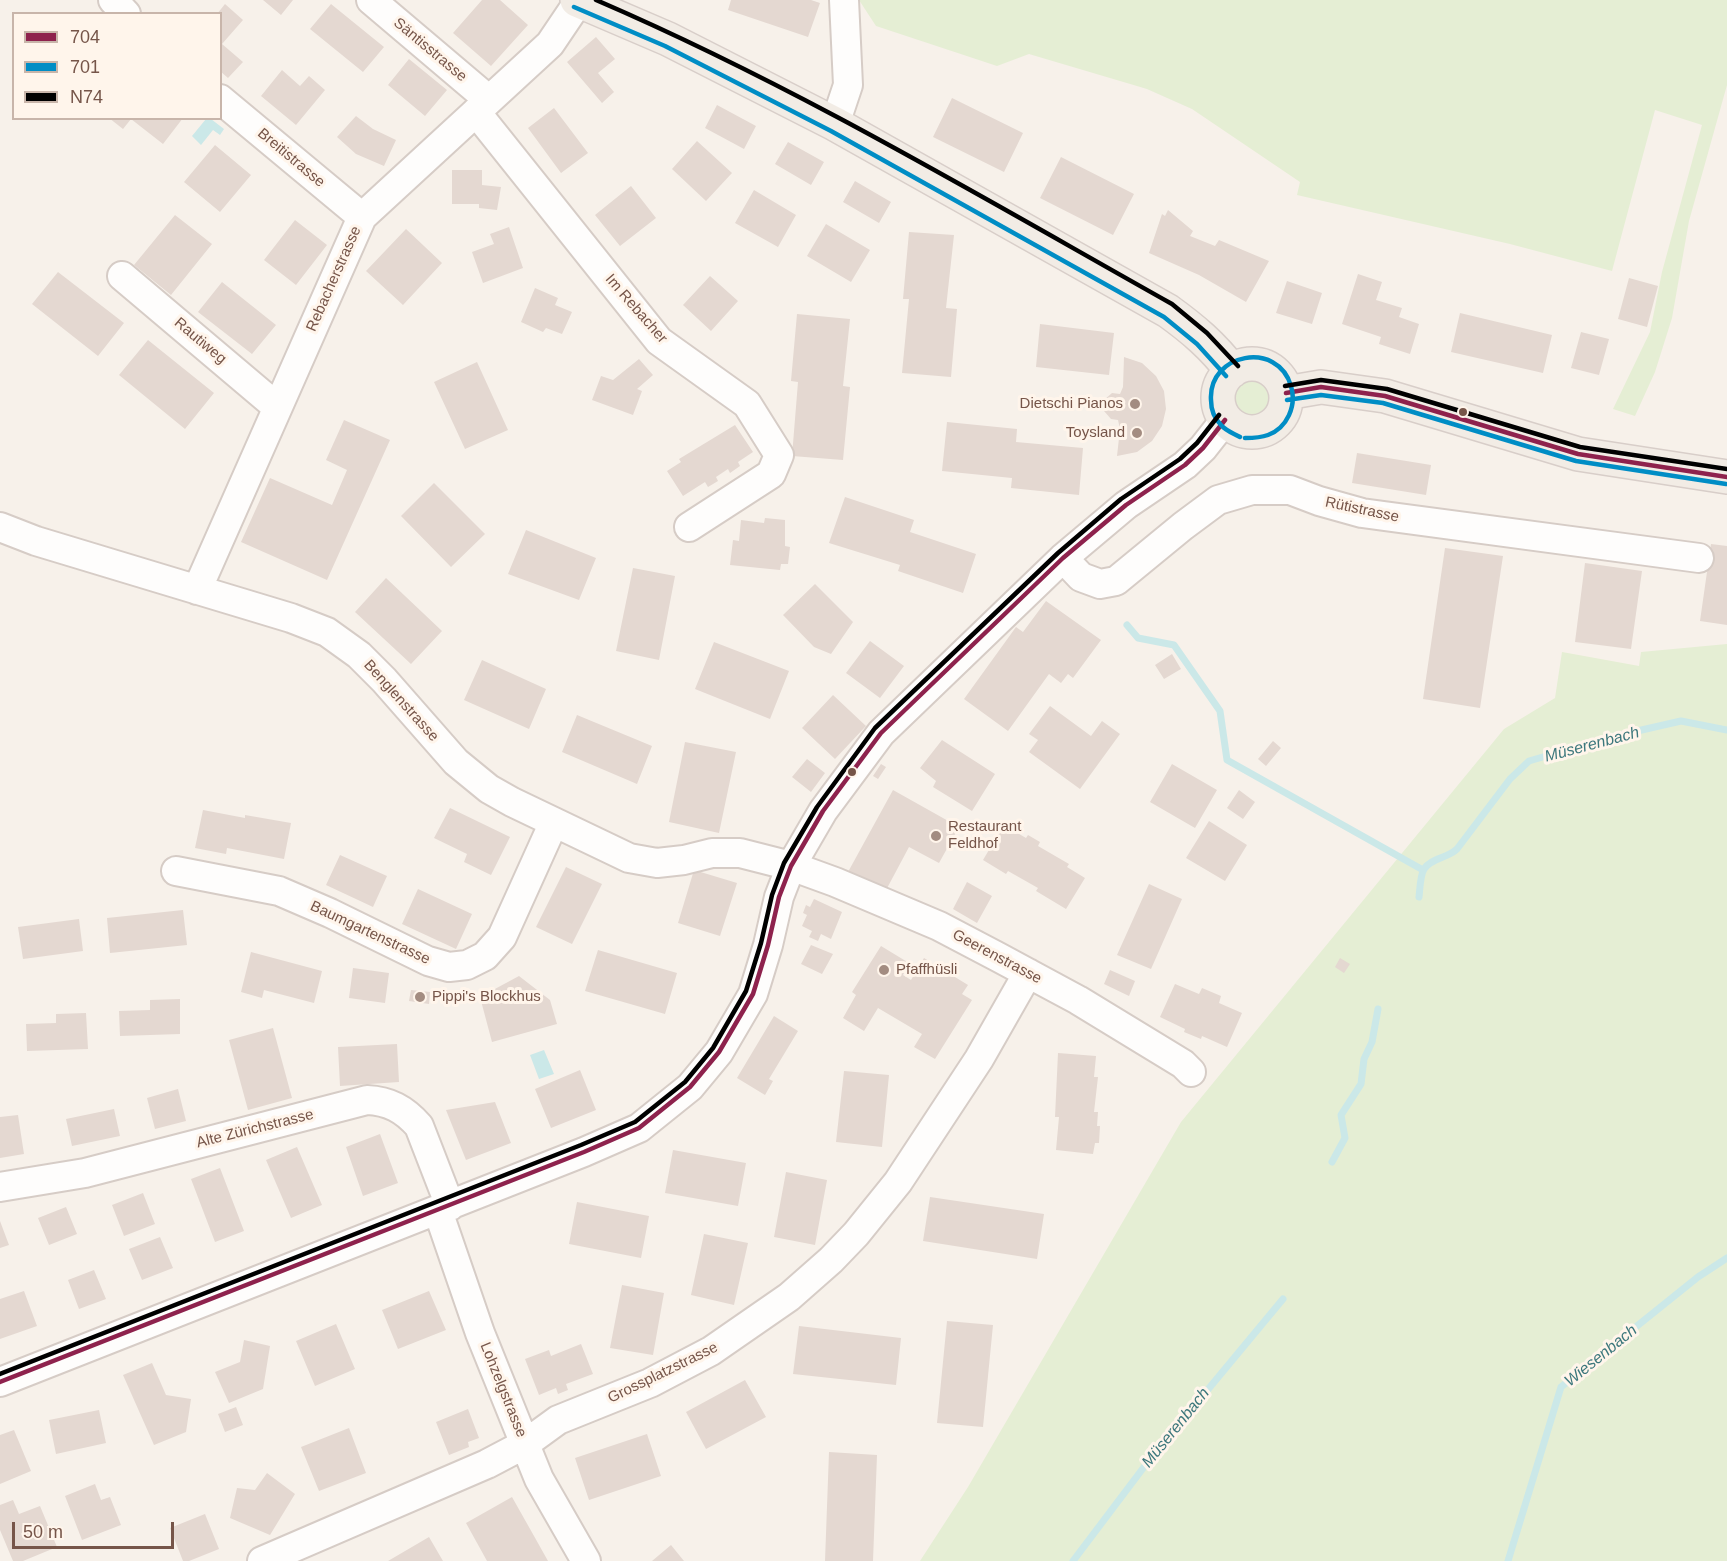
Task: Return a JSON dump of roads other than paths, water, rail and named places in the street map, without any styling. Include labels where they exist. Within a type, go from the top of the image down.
[{"type":"main road","points":[[578,0],[669,39],[835,124],[1168,311],[1197,332],[1218,352],[1232,370]]},
{"type":"main road","points":[[1248,364],[1265,367],[1279,377],[1286,393],[1282,415],[1266,429],[1255,432],[1244,431],[1225,420],[1220,412],[1218,394],[1225,377],[1232,370],[1248,364]]},
{"type":"main road","points":[[1286,393],[1321,387],[1385,396],[1578,454],[1727,477]]},
{"type":"street","points":[[113,0],[124,12]]},
{"type":"street","name":"Säntisstrasse","points":[[371,0],[482,106]]},
{"type":"street","name":"Rebacherstrasse","points":[[197,590],[362,217],[550,44],[578,0]]},
{"type":"street","points":[[835,124],[848,85],[844,0]]},
{"type":"street","name":"Breitistrasse","points":[[222,101],[362,217]]},
{"type":"street","name":"Im Rebacher","points":[[482,106],[659,341],[747,404],[779,455],[771,474],[689,527]]},
{"type":"street","name":"Rautiweg","points":[[122,276],[277,407]]},
{"type":"street","points":[[0,1382],[444,1208],[639,1128],[690,1086],[719,1052],[753,993],[763,964],[779,897],[791,866],[824,811],[881,733],[1063,558],[1126,505],[1185,465],[1203,448],[1225,420]]},
{"type":"street","name":"Rütistrasse","points":[[1063,558],[1081,577],[1100,584],[1116,581],[1218,500],[1252,490],[1290,490],[1362,513],[1699,558]]},
{"type":"street","name":"Benglenstrasse","points":[[0,527],[36,541],[291,618],[327,632],[359,655],[462,768],[489,789],[629,858],[657,863],[684,860],[712,853],[740,853],[791,866]]},
{"type":"street","name":"Baumgartenstrasse","points":[[176,871],[279,891],[428,961],[449,967],[467,965],[485,956],[502,937],[554,822]]},
{"type":"street","name":"Geerenstrasse","points":[[791,866],[939,926],[1078,1000],[1183,1064],[1191,1072]]},
{"type":"street","name":"Grossplatzstrasse","points":[[262,1561],[487,1464],[525,1444],[558,1420],[650,1383],[711,1351],[789,1297],[831,1260],[862,1227],[910,1166],[979,1059],[1028,973]]},
{"type":"street","name":"Alte Zürichstrasse","points":[[0,1187],[85,1173],[367,1100],[397,1106],[419,1126],[444,1208]]},
{"type":"street","name":"Lohzelgstrasse","points":[[444,1208],[480,1333],[539,1479],[586,1561]]},
{"type":"water","points":[[205,120],[212,120],[224,129],[220,135],[213,130],[201,145],[192,136]]},
{"type":"water","points":[[544,1050],[554,1074],[539,1079],[530,1055]]},
{"type":"waterway","points":[[1127,625],[1138,638],[1174,645],[1220,711],[1227,760],[1423,870]]},
{"type":"waterway","name":"Müserenbach","points":[[1419,897],[1421,879],[1427,865],[1457,849],[1510,779],[1529,761],[1611,737],[1681,721],[1727,730]]},
{"type":"waterway","name":"Müserenbach","points":[[1332,1162],[1345,1138],[1341,1115],[1361,1084],[1364,1059],[1372,1042],[1378,1009]]},
{"type":"waterway","name":"Wiesenbach","points":[[1508,1561],[1561,1387],[1698,1277],[1727,1258]]},
{"type":"waterway","name":"Müserenbach","points":[[1073,1561],[1147,1463],[1283,1299]]},
{"type":"place","name":"Dietschi Pianos","points":[[1135,404]]},
{"type":"place","name":"Toysland","points":[[1137,433]]},
{"type":"place","name":"Restaurant Feldhof","points":[[936,836]]},
{"type":"place","name":"Pfaffhüsli","points":[[884,970]]},
{"type":"place","name":"Pippi's Blockhus","points":[[420,997]]}]
